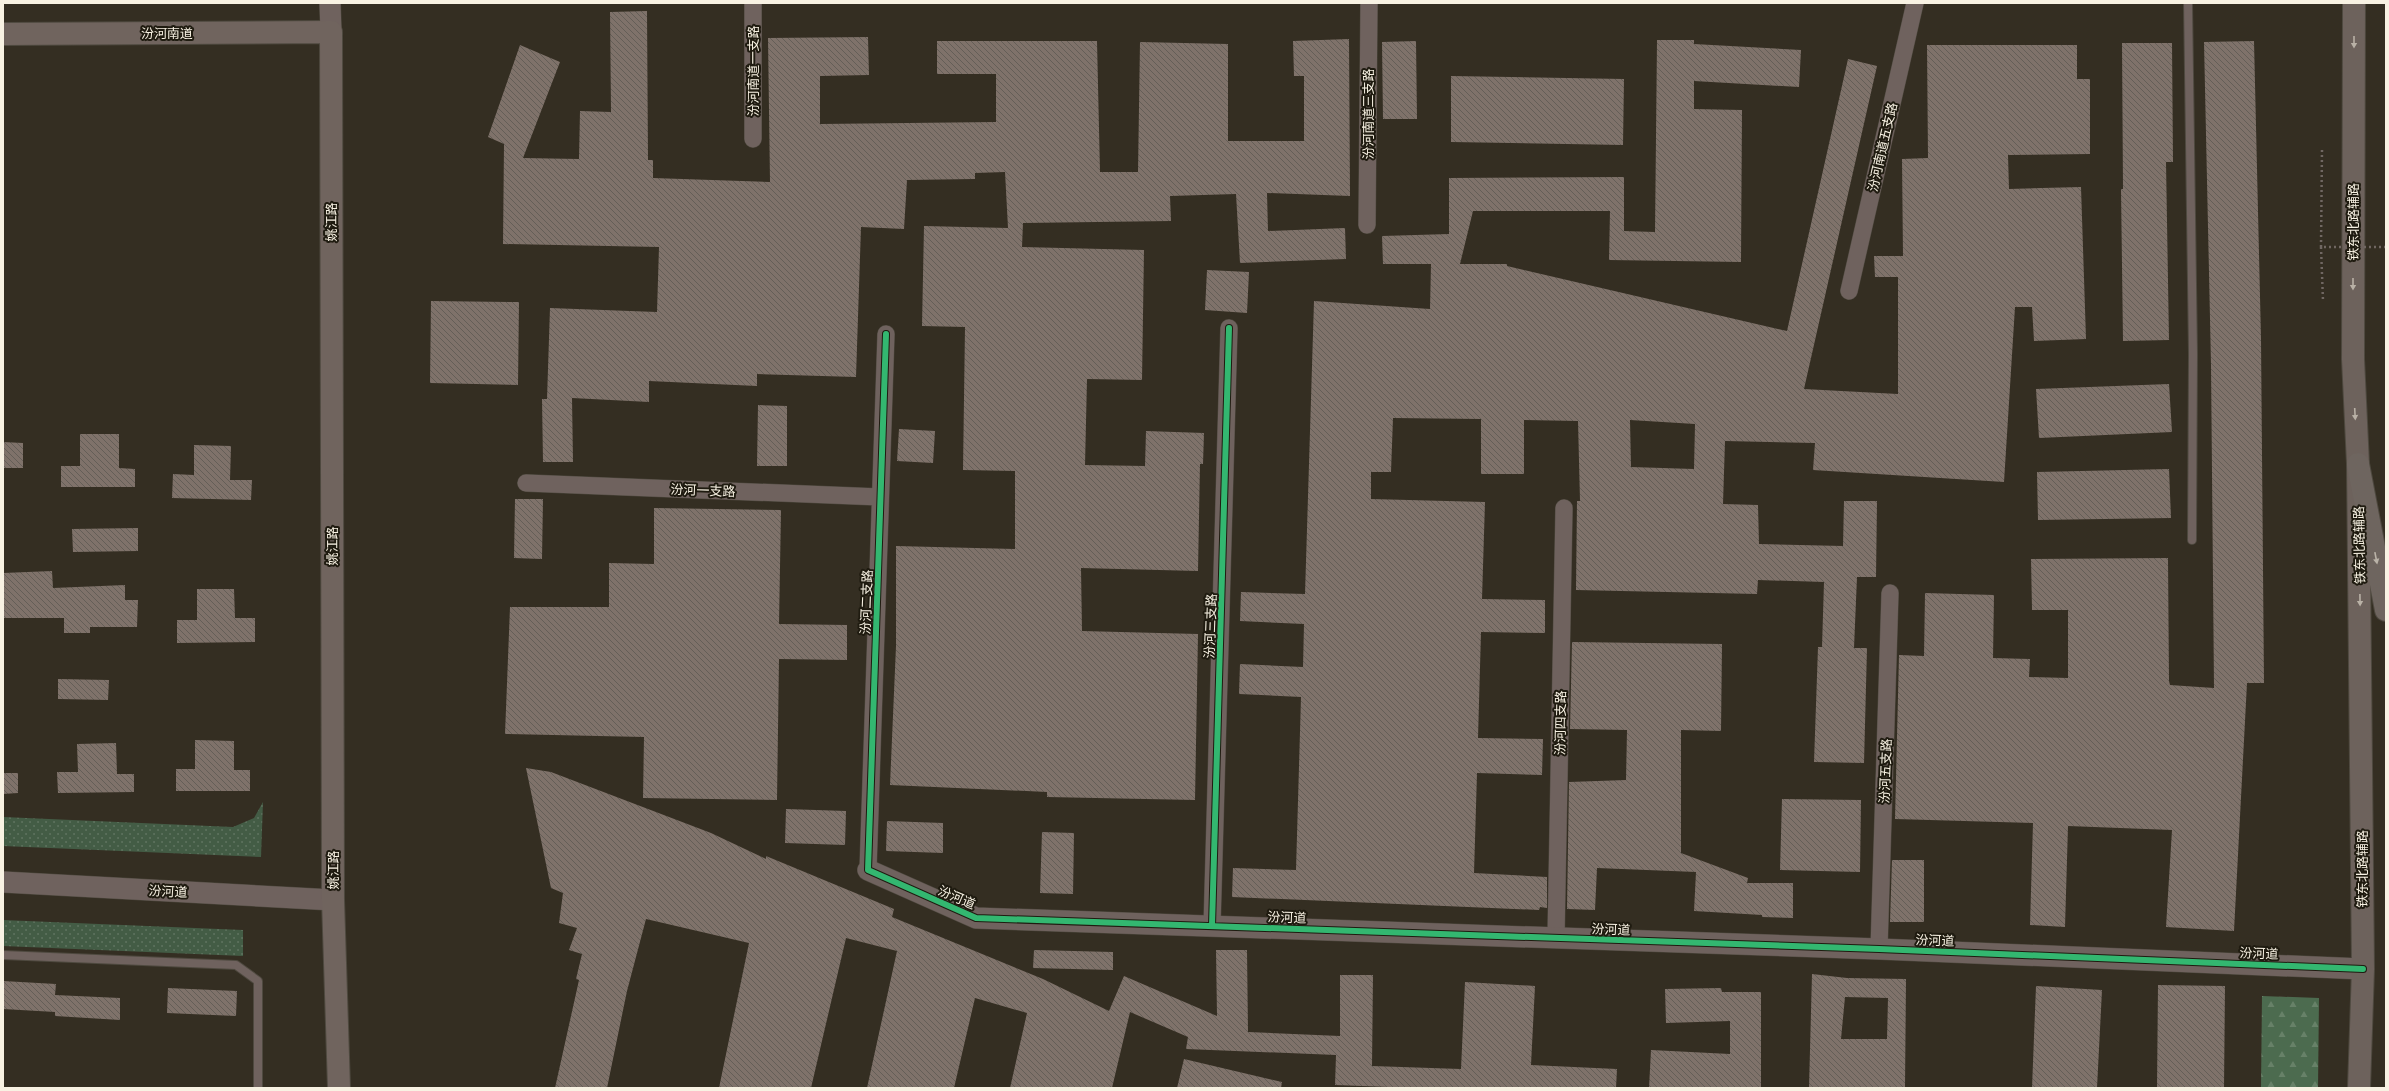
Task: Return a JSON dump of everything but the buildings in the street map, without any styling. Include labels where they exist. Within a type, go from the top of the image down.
[{"type":"highway","points":[[2358,464],[2386,610]]},
{"type":"main road","name":"铁东北路辅路","points":[[2354,3],[2352,359],[2358,464],[2363,969],[2359,1088]]},
{"type":"main road","name":"汾河南道","points":[[3,34],[331,32]]},
{"type":"main road","name":"姚江路","points":[[331,32],[333,900],[339,1088]]},
{"type":"street","name":"姚江路","points":[[330,3],[331,32]]},
{"type":"street","name":"汾河南道一支路","points":[[753,3],[753,139]]},
{"type":"street","name":"汾河南道三支路","points":[[1367,225],[1369,3]]},
{"type":"street","name":"汾河南道五支路","points":[[1849,291],[1915,3]]},
{"type":"street","name":"汾河三支路","points":[[1212,926],[1229,328]]},
{"type":"street","name":"汾河二支路","points":[[868,870],[886,334]]},
{"type":"street","name":"汾河一支路","points":[[526,483],[880,496]]},
{"type":"street","name":"汾河四支路","points":[[1556,938],[1564,508]]},
{"type":"street","name":"汾河五支路","points":[[1880,949],[1890,593]]},
{"type":"street","name":"汾河道","points":[[868,870],[976,918],[1880,949],[2363,969]]},
{"type":"street","name":"汾河道","points":[[3,882],[333,900]]},
{"type":"lane","points":[[2188,3],[2192,354],[2192,540]]},
{"type":"lane","points":[[3,955],[236,965],[258,981],[258,1088]]},
{"type":"path","points":[[2322,150],[2321,247],[2323,301]]},
{"type":"path","points":[[2321,247],[2386,247]]},
{"type":"green space","points":[[263,802],[261,857],[3,846],[3,817],[233,827],[254,818]]},
{"type":"green space","points":[[3,920],[243,930],[243,956],[3,946]]},
{"type":"green space","points":[[2262,996],[2319,998],[2318,1088],[2261,1088]]},
{"type":"cycle path","points":[[1212,926],[1229,328]]},
{"type":"cycle path","points":[[886,334],[868,870],[976,918],[1879,949],[2363,969]]}]
